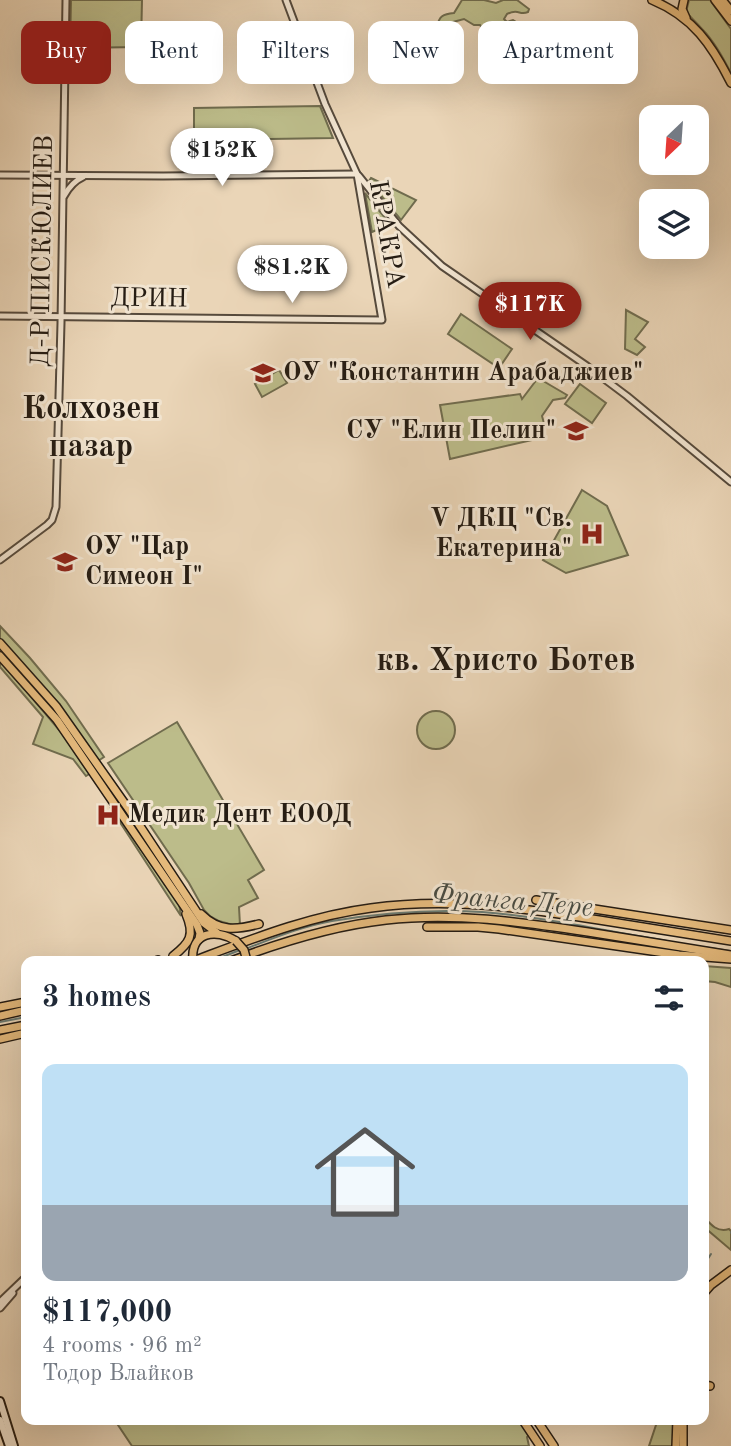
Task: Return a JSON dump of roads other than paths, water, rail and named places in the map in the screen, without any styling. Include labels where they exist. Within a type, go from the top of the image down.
[{"type":"main road","points":[[652,0],[688,22],[713,50],[731,83]]},
{"type":"main road","points":[[684,0],[682,9],[688,22]]},
{"type":"main road","points":[[715,0],[731,21]]},
{"type":"main road","points":[[722,0],[731,11]]},
{"type":"main road","points":[[0,643],[56,706],[204,923],[216,933],[236,941],[246,956]]},
{"type":"main road","points":[[0,656],[57,720],[199,928],[194,956]]},
{"type":"main road","points":[[536,900],[731,930]]},
{"type":"main road","points":[[174,956],[184,947],[191,932],[180,901]]},
{"type":"main road","points":[[191,903],[206,919],[224,927],[237,930],[259,924]]},
{"type":"main road","points":[[202,956],[324,916],[414,904],[506,906],[731,941]]},
{"type":"main road","points":[[245,956],[336,928],[386,920],[438,917],[538,924],[731,957]]},
{"type":"main road","points":[[427,927],[499,929],[678,955],[704,956]]},
{"type":"main road","points":[[199,939],[216,933]]},
{"type":"main road","points":[[709,956],[731,957]]},
{"type":"main road","points":[[0,1007],[21,1003]]},
{"type":"main road","points":[[0,1016],[21,1011]]},
{"type":"main road","points":[[0,1030],[21,1026]]},
{"type":"main road","points":[[0,1039],[21,1034]]},
{"type":"main road","points":[[709,1289],[731,1270]]},
{"type":"main road","points":[[0,1401],[12,1446]]},
{"type":"main road","points":[[0,1420],[12,1446]]},
{"type":"main road","points":[[527,1425],[540,1446]]},
{"type":"main road","points":[[541,1425],[554,1446]]},
{"type":"main road","points":[[676,1446],[677,1425]]},
{"type":"main road","points":[[683,1425],[683,1446]]},
{"type":"street","name":"Д-Р ПИСКЮЛИЕВ","points":[[0,560],[47,525],[54,513],[61,317],[66,0]]},
{"type":"street","name":"КРАКРА","points":[[286,0],[330,114],[358,174],[382,320]]},
{"type":"street","points":[[0,175],[358,174],[400,226],[442,266],[584,363],[731,482]]},
{"type":"street","points":[[63,199],[69,187],[86,175]]},
{"type":"street","name":"ДРИН","points":[[0,316],[382,320]]},
{"type":"street","points":[[0,1302],[21,1282]]},
{"type":"street","points":[[0,1308],[16,1287]]},
{"type":"waterway","name":"Франга Дере","points":[[245,949],[299,929],[332,921],[426,911],[482,912],[528,917],[667,941]]},
{"type":"waterway","name":"Франга Дере","points":[[703,947],[731,951]]},
{"type":"waterway","name":"Франга Дере","points":[[225,956],[240,950]]},
{"type":"waterway","name":"Франга Дере","points":[[0,1022],[21,1018]]},
{"type":"place","name":"ОУ \"Константин Арабаджиев\"","points":[[263,373]]},
{"type":"place","name":"СУ \"Елин Пелин\"","points":[[576,431]]},
{"type":"place","name":"V ДКЦ \"Св. Екатерина\"","points":[[592,534]]},
{"type":"place","name":"ОУ \"Цар Симеон I\"","points":[[65,562]]},
{"type":"place","name":"Медик Дент ЕООД","points":[[108,815]]},
{"type":"district","name":"Колхозен пазар","points":[[91,428]]},
{"type":"district","name":"кв. Христо Ботев","points":[[506,661]]}]
